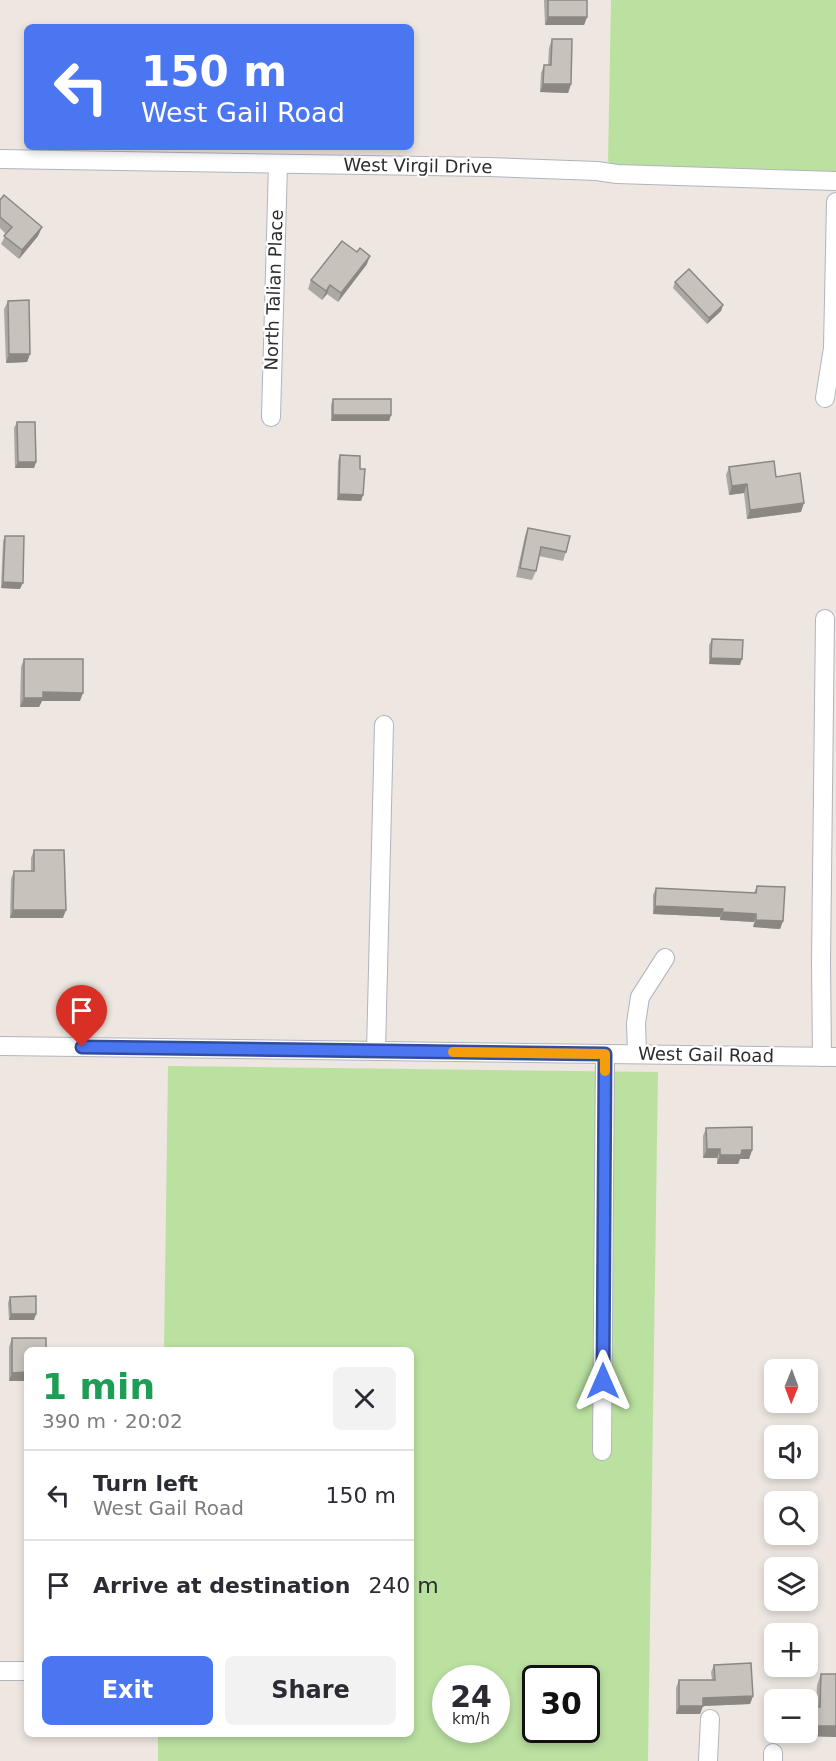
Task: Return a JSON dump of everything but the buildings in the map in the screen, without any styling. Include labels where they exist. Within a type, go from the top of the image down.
[{"type":"street","name":"West Virgil Drive","points":[[0,159],[488,167],[597,171],[628,175],[836,181]]},
{"type":"street","name":"North Talian Place","points":[[271,417],[278,164]]},
{"type":"street","points":[[825,398],[833,348],[836,202]]},
{"type":"street","points":[[825,619],[821,963],[829,1057]]},
{"type":"street","points":[[376,1051],[384,725]]},
{"type":"street","points":[[637,1054],[636,1023],[640,997],[665,958]]},
{"type":"street","name":"West Gail Road","points":[[0,1046],[829,1057]]},
{"type":"street","points":[[602,1451],[605,1054]]},
{"type":"street","points":[[0,1671],[24,1671]]},
{"type":"street","points":[[708,1761],[710,1719]]},
{"type":"green space","points":[[611,0],[836,0],[836,176],[617,170],[608,161]]},
{"type":"green space","points":[[168,1066],[658,1072],[648,1761],[158,1761],[158,1737],[414,1737],[414,1347],[164,1347]]},
{"type":"slow traffic","points":[[453,1052],[605,1054],[605,1071]]},
{"type":"route","points":[[82,1047],[605,1054],[603,1381]]}]
